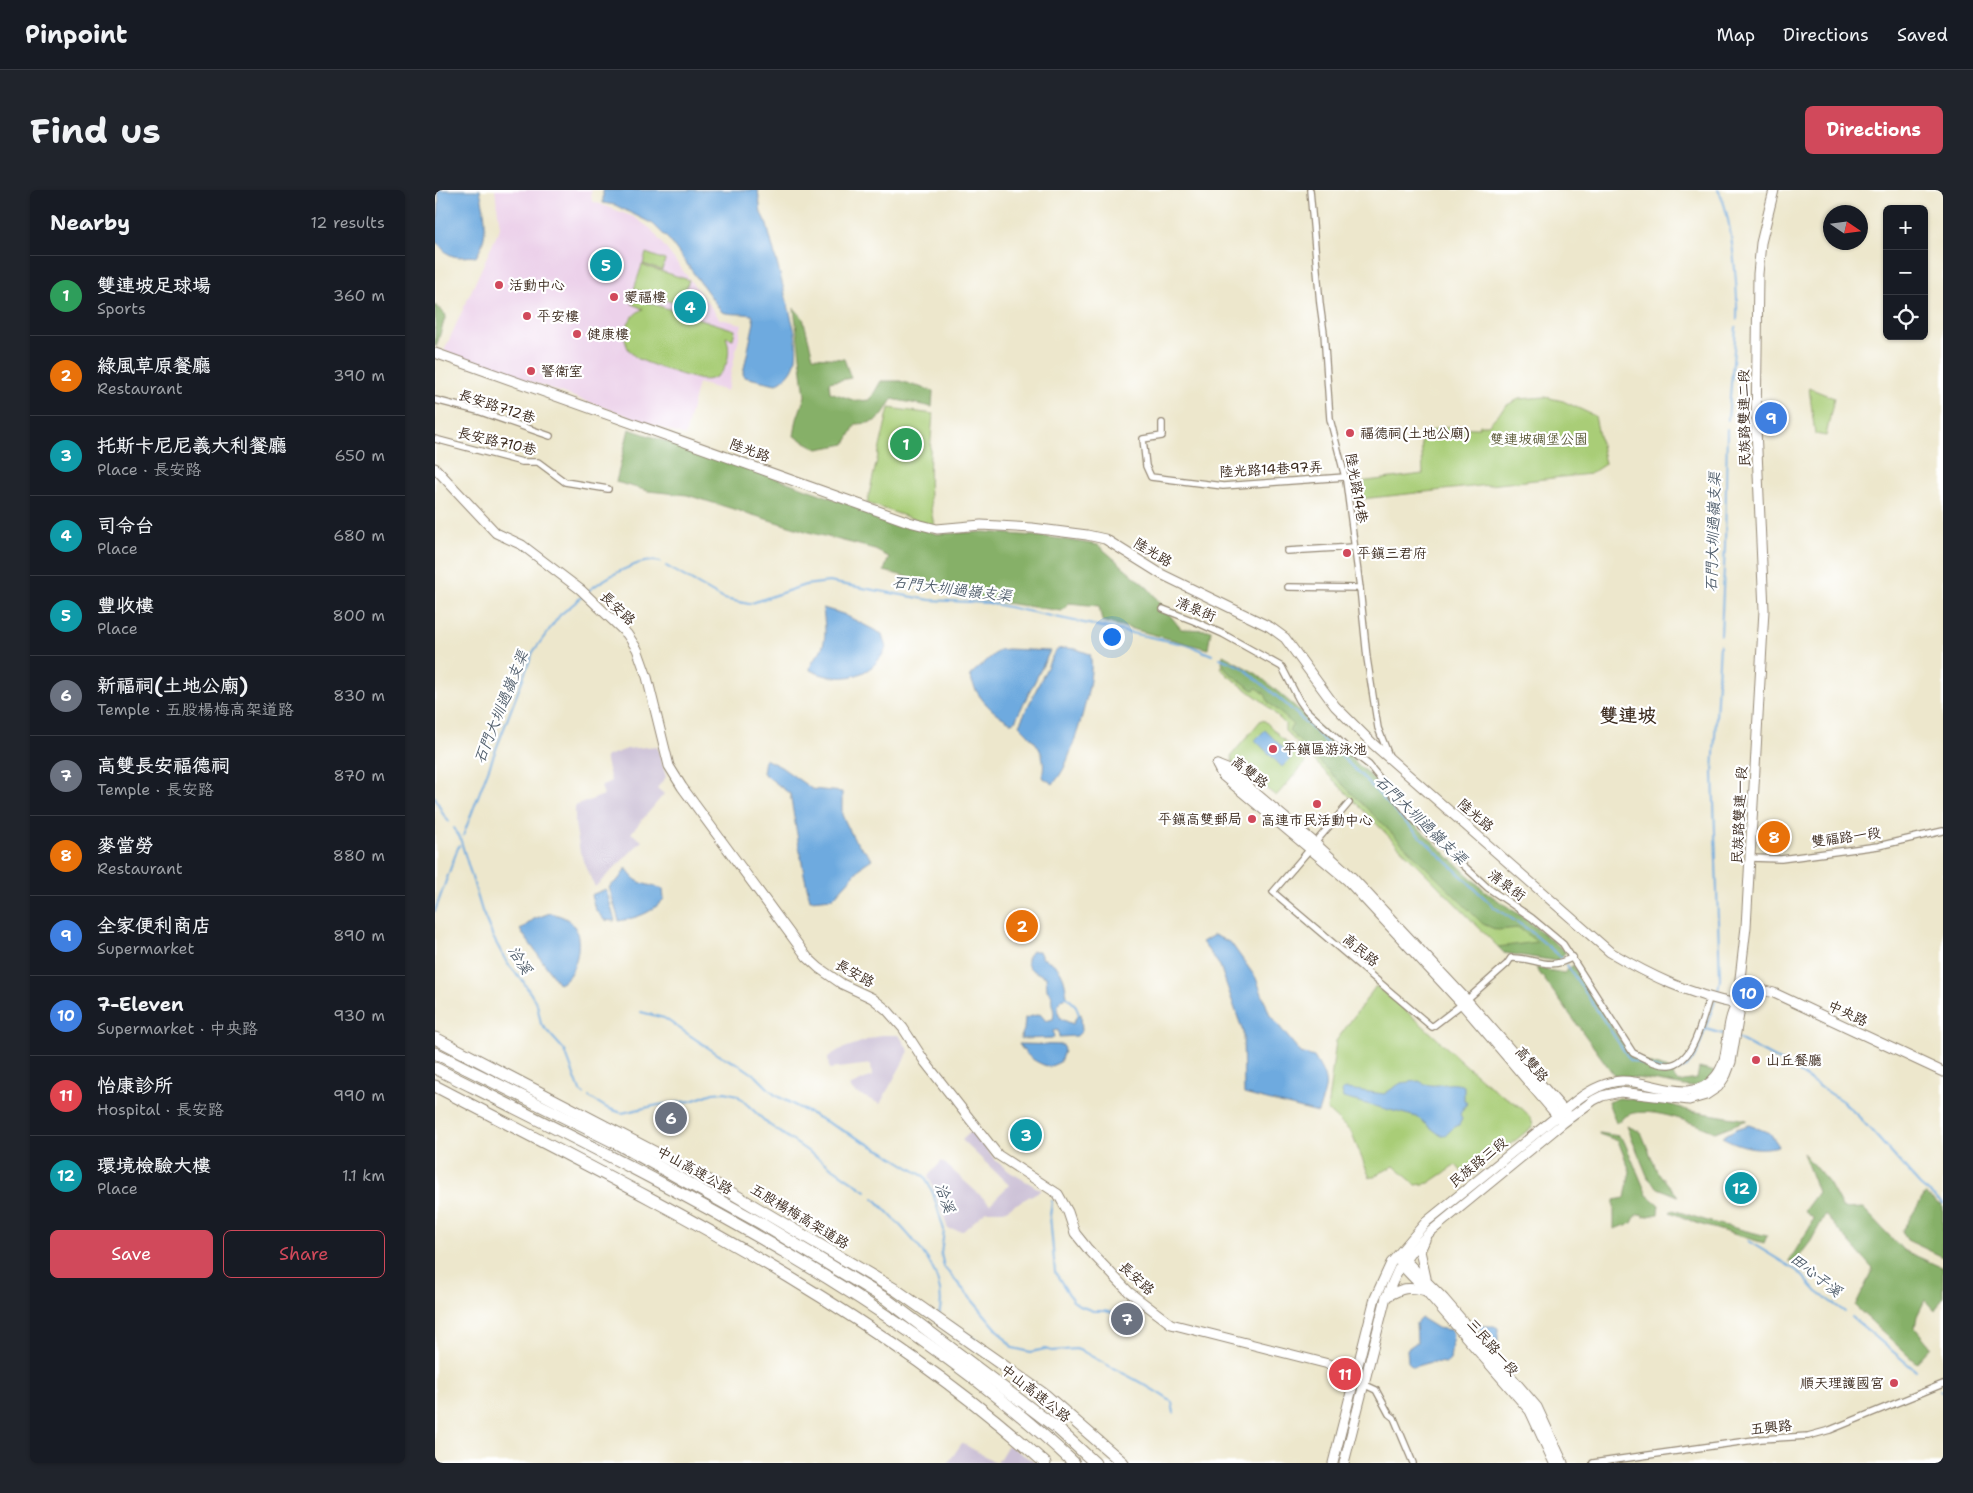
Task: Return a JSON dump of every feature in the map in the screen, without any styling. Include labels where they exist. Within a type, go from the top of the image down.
[{"type":"highway","name":"五股楊梅高架道路","points":[[435,1038],[723,1188],[896,1290],[1045,1395],[1123,1463]]},
{"type":"highway","name":"中山高速公路","points":[[435,1053],[616,1143],[762,1224],[886,1299],[1058,1429],[1095,1463]]},
{"type":"highway","name":"中山高速公路","points":[[435,1068],[609,1156],[749,1232],[883,1313],[967,1373],[1045,1436],[1074,1463]]},
{"type":"highway","points":[[435,1086],[698,1224],[801,1283],[923,1364],[1011,1433],[1045,1463]]},
{"type":"street","name":"陸光路14巷","points":[[1310,190],[1324,333],[1330,419],[1345,477],[1367,658],[1378,728],[1390,758]]},
{"type":"street","name":"民族路雙連二段","points":[[1762,646],[1764,610],[1756,428],[1757,292],[1761,243],[1774,190]]},
{"type":"street","name":"陸光路","points":[[435,353],[909,522],[937,529],[981,525],[1087,535],[1105,539],[1161,574],[1270,627],[1285,638],[1335,706],[1390,758],[1610,952],[1652,976],[1709,999],[1737,1004]]},
{"type":"street","name":"長安路712巷","points":[[435,400],[478,411],[550,436]]},
{"type":"street","name":"陸光路14巷97弄","points":[[1162,423],[1162,436],[1143,439],[1146,466],[1151,477],[1223,486],[1345,477]]},
{"type":"street","name":"長安路710巷","points":[[435,438],[522,462],[538,462],[565,482],[608,489]]},
{"type":"street","name":"長安路","points":[[435,468],[496,533],[522,544],[581,590],[589,600],[627,634],[637,649],[647,677],[663,748],[669,766],[677,780],[807,957],[842,984],[872,998],[887,1010],[903,1028],[925,1062],[998,1154],[1058,1194],[1068,1212],[1075,1233],[1129,1292],[1171,1324],[1356,1371]]},
{"type":"street","points":[[1287,551],[1354,547]]},
{"type":"street","points":[[1288,587],[1360,588]]},
{"type":"street","name":"清泉街","points":[[1163,609],[1223,634],[1282,667],[1306,710],[1347,748],[1369,765],[1412,818],[1488,888],[1532,918],[1563,944],[1633,1053],[1651,1062],[1667,1066],[1678,1063],[1687,1056],[1709,999]]},
{"type":"street","name":"民族路雙連一段","points":[[1740,985],[1751,858],[1762,646]]},
{"type":"street","name":"高雙路","points":[[1313,846],[1227,770],[1217,765],[1222,775],[1313,846],[1353,877],[1561,1113],[1571,1117]]},
{"type":"street","points":[[1313,846],[1349,803]]},
{"type":"street","name":"雙福路一段","points":[[1751,858],[1781,860],[1878,846],[1943,831]]},
{"type":"street","name":"高民路","points":[[1313,846],[1273,892],[1432,1027],[1464,1002]]},
{"type":"street","points":[[1464,1002],[1507,964],[1511,958],[1547,964],[1562,963],[1573,957]]},
{"type":"street","name":"民族路三段","points":[[1344,1463],[1386,1297],[1404,1263],[1430,1232],[1563,1123],[1594,1100],[1611,1093],[1629,1092],[1677,1100],[1689,1100],[1706,1095],[1718,1086],[1726,1075],[1731,1062],[1739,1014],[1737,1004],[1740,985]]},
{"type":"street","name":"中央路","points":[[1740,985],[1774,993],[1943,1072]]},
{"type":"street","name":"民族路三段","points":[[1333,1463],[1375,1298],[1383,1277],[1397,1253],[1426,1222],[1589,1092],[1605,1084],[1615,1082],[1638,1083],[1677,1091],[1695,1090],[1713,1080],[1720,1070],[1726,1049],[1731,1013],[1737,1004]]},
{"type":"street","name":"高雙路","points":[[1561,1113],[1563,1123]]},
{"type":"street","points":[[1426,1281],[1420,1251],[1430,1232]]},
{"type":"street","name":"三民路一段","points":[[1397,1253],[1426,1291],[1530,1411],[1554,1463]]},
{"type":"street","name":"三民路一段","points":[[1404,1263],[1426,1281],[1537,1407],[1563,1463]]},
{"type":"street","points":[[1386,1297],[1401,1289],[1414,1288],[1426,1291]]},
{"type":"street","points":[[1356,1371],[1363,1384],[1376,1390],[1393,1418],[1413,1463]]},
{"type":"street","name":"五興路","points":[[1593,1463],[1761,1440],[1808,1436],[1838,1427],[1943,1384]]},
{"type":"shaded area","points":[[495,190],[592,190],[592,201],[634,217],[651,229],[720,319],[742,324],[727,391],[698,383],[685,436],[444,351],[500,228]]},
{"type":"shaded area","points":[[657,746],[666,777],[657,788],[664,794],[631,833],[642,841],[595,887],[580,852],[575,824],[575,806],[604,795],[601,786],[611,781],[605,757],[627,749]]},
{"type":"shaded area","points":[[881,1035],[899,1035],[909,1051],[880,1104],[854,1092],[849,1086],[872,1076],[871,1064],[829,1069],[828,1057],[839,1050]]},
{"type":"shaded area","points":[[972,1131],[996,1161],[1010,1172],[1041,1190],[1004,1211],[986,1211],[963,1231],[948,1229],[928,1176],[942,1161],[990,1204],[1009,1185],[962,1140]]},
{"type":"shaded area","points":[[962,1443],[997,1463],[948,1463]]},
{"type":"shaded area","points":[[1008,1445],[1036,1463],[997,1463]]},
{"type":"green space","points":[[646,253],[665,260],[662,270],[643,264]]},
{"type":"green space","points":[[642,265],[689,280],[680,305],[634,289]]},
{"type":"green space","points":[[634,298],[735,330],[733,339],[726,337],[729,351],[726,365],[722,371],[711,379],[703,380],[637,358],[627,346],[625,339],[627,325],[631,318],[643,309],[632,304]]},
{"type":"green space","points":[[435,305],[446,315],[436,347],[435,345]]},
{"type":"green space","points":[[794,308],[803,318],[813,357],[844,359],[851,378],[829,382],[830,392],[856,401],[870,400],[881,381],[900,381],[933,391],[932,407],[892,399],[879,419],[856,424],[845,444],[818,449],[794,436],[797,419],[805,396]]},
{"type":"green space","points":[[1809,388],[1834,398],[1826,436],[1815,434]]},
{"type":"green space","name":"雙連坡碉堡公園","points":[[1545,397],[1563,401],[1595,416],[1605,464],[1590,474],[1352,500],[1351,483],[1423,474],[1421,436],[1440,427],[1479,428],[1480,425],[1488,425],[1507,405],[1519,399]]},
{"type":"green space","points":[[889,408],[933,414],[929,484],[934,526],[867,503]]},
{"type":"green space","points":[[629,429],[937,534],[984,532],[1047,537],[1098,545],[1148,588],[1181,629],[1211,630],[1208,649],[1102,621],[1099,606],[1069,603],[1062,611],[948,595],[936,584],[884,571],[889,557],[871,548],[812,533],[687,495],[648,491],[616,482]]},
{"type":"green space","points":[[1223,655],[1257,674],[1305,715],[1378,783],[1411,821],[1486,892],[1527,920],[1566,952],[1557,961],[1504,953],[1498,947],[1537,942],[1519,928],[1497,930],[1483,924],[1289,731],[1293,724],[1269,703],[1265,694],[1257,688],[1253,690],[1228,672],[1222,663]]},
{"type":"green space","points":[[1226,664],[1242,671],[1552,952],[1504,953],[1285,731],[1285,724],[1262,701],[1227,675],[1220,667]]},
{"type":"green space","points":[[1261,720],[1265,721],[1306,762],[1276,796],[1233,763],[1231,756]]},
{"type":"green space","points":[[1573,965],[1632,1058],[1668,1069],[1678,1082],[1697,1079],[1699,1068],[1715,1072],[1705,1083],[1690,1087],[1614,1075],[1536,968],[1564,973]]},
{"type":"green space","points":[[1376,986],[1481,1078],[1514,1102],[1531,1120],[1533,1126],[1468,1179],[1456,1165],[1429,1183],[1416,1185],[1394,1166],[1370,1178],[1351,1132],[1327,1110],[1336,1041]]},
{"type":"green space","points":[[1619,1098],[1663,1102],[1690,1111],[1747,1120],[1715,1132],[1673,1117],[1639,1112],[1630,1114],[1616,1123],[1608,1102]]},
{"type":"green space","points":[[1627,1126],[1641,1132],[1657,1171],[1678,1196],[1658,1188],[1648,1178]]},
{"type":"green space","points":[[1599,1133],[1619,1136],[1624,1141],[1647,1195],[1659,1205],[1658,1214],[1644,1217],[1642,1214],[1636,1215],[1632,1223],[1614,1229],[1614,1200],[1625,1198],[1630,1171],[1618,1141]]},
{"type":"green space","points":[[1803,1153],[1829,1183],[1843,1209],[1863,1208],[1903,1250],[1943,1268],[1943,1297],[1935,1311],[1925,1300],[1917,1316],[1915,1328],[1931,1347],[1916,1363],[1855,1306],[1873,1269],[1825,1215],[1811,1241],[1794,1263],[1789,1261],[1810,1227],[1813,1218],[1804,1211],[1818,1192]]},
{"type":"green space","points":[[1925,1194],[1943,1207],[1943,1257],[1907,1240],[1902,1231]]},
{"type":"green space","points":[[1673,1210],[1767,1236],[1764,1243],[1699,1224],[1670,1212]]},
{"type":"water","points":[[437,190],[480,190],[485,216],[485,232],[476,257],[451,255],[435,242],[439,209]]},
{"type":"water","points":[[603,190],[758,190],[761,213],[767,225],[795,332],[797,348],[795,362],[793,368],[784,379],[776,384],[744,377],[743,373],[754,322],[752,315],[722,312],[670,241],[653,224],[615,205],[603,203]]},
{"type":"water","points":[[823,608],[843,614],[882,634],[886,648],[872,666],[853,676],[843,677],[832,677],[810,670],[824,641]]},
{"type":"water","points":[[1066,648],[1090,654],[1090,678],[1073,744],[1064,768],[1053,784],[1042,777],[1042,754],[1035,742],[1019,725],[1053,655],[1058,649]]},
{"type":"water","points":[[999,650],[1050,651],[1015,721],[1012,723],[985,703],[972,683],[970,675]]},
{"type":"water","name":"平鎮區游泳池","points":[[1265,730],[1292,757],[1282,767],[1255,740]]},
{"type":"water","points":[[765,759],[781,767],[812,789],[842,792],[842,815],[854,839],[872,859],[863,865],[833,898],[810,900],[790,794],[763,773]]},
{"type":"water","points":[[625,869],[638,881],[663,889],[664,899],[644,914],[619,921],[609,887],[619,879]]},
{"type":"water","points":[[606,889],[615,921],[604,920],[595,909],[591,895]]},
{"type":"water","points":[[550,913],[563,917],[572,923],[578,940],[577,958],[574,967],[565,980],[559,984],[520,930],[534,919]]},
{"type":"water","points":[[1214,935],[1231,943],[1256,978],[1270,1015],[1301,1053],[1314,1057],[1325,1078],[1325,1089],[1318,1113],[1244,1094],[1243,1032],[1220,966],[1202,942]]},
{"type":"water","points":[[1032,951],[1039,951],[1042,958],[1054,964],[1061,973],[1067,997],[1061,999],[1058,1004],[1058,1011],[1061,1019],[1073,1024],[1077,1016],[1081,1014],[1082,1031],[1077,1036],[1059,1037],[1058,1030],[1053,1031],[1054,1038],[1020,1039],[1024,1030],[1025,1018],[1040,1014],[1046,1021],[1053,1019],[1054,1016],[1052,996],[1047,990],[1046,977],[1032,970],[1027,964],[1028,956]]},
{"type":"water","points":[[1019,1044],[1063,1045],[1064,1051],[1060,1062],[1049,1067],[1032,1059]]},
{"type":"water","points":[[1419,1081],[1430,1085],[1458,1084],[1464,1086],[1464,1100],[1467,1103],[1460,1114],[1462,1119],[1459,1125],[1446,1135],[1440,1135],[1417,1117],[1343,1098],[1342,1090],[1384,1094],[1401,1083]]},
{"type":"water","points":[[1749,1125],[1770,1133],[1779,1146],[1750,1147],[1722,1137],[1736,1129]]},
{"type":"water","points":[[1421,1318],[1437,1328],[1451,1330],[1453,1334],[1450,1360],[1447,1363],[1431,1362],[1413,1367],[1408,1362],[1407,1349],[1417,1342],[1416,1323]]},
{"type":"water","points":[[1478,1326],[1494,1326],[1498,1328],[1498,1348]]},
{"type":"waterway","name":"石門大圳過嶺支渠","points":[[1718,190],[1723,201],[1730,233],[1735,272],[1737,319]]},
{"type":"waterway","name":"石門大圳過嶺支渠","points":[[1728,420],[1736,327]]},
{"type":"waterway","name":"石門大圳過嶺支渠","points":[[1721,635],[1727,429]]},
{"type":"waterway","name":"石門大圳過嶺支渠","points":[[586,593],[622,570],[643,562],[660,562]]},
{"type":"waterway","name":"石門大圳過嶺支渠","points":[[666,566],[724,599],[749,604],[805,585],[829,582],[930,600],[989,603],[1188,645],[1212,655]]},
{"type":"waterway","name":"石門大圳過嶺支渠","points":[[463,836],[533,652],[560,615],[583,596]]},
{"type":"waterway","name":"石門大圳過嶺支渠","points":[[1717,996],[1720,979],[1713,773],[1720,644]]},
{"type":"waterway","name":"石門大圳過嶺支渠","points":[[1220,658],[1242,667],[1288,706],[1363,777],[1405,822],[1494,907],[1529,930],[1562,958]]},
{"type":"waterway","name":"洽溪","points":[[435,797],[449,822]]},
{"type":"waterway","name":"洽溪","points":[[454,828],[460,838],[482,911],[493,937],[507,963],[523,981],[537,1004],[541,1024],[565,1051],[580,1091],[584,1094]]},
{"type":"waterway","name":"石門大圳過嶺支渠","points":[[435,911],[459,845]]},
{"type":"waterway","name":"石門大圳過嶺支渠","points":[[1567,965],[1630,1060],[1669,1073],[1686,1067],[1696,1056],[1715,1001]]},
{"type":"waterway","points":[[1067,997],[1076,1006],[1079,1015]]},
{"type":"waterway","name":"洽溪","points":[[641,1012],[664,1018],[719,1055],[740,1065],[756,1076],[775,1095],[884,1152],[925,1177],[933,1193],[944,1230],[941,1254],[944,1267],[1013,1348],[1031,1352],[1045,1349],[1052,1351],[1076,1349],[1084,1352],[1172,1402],[1174,1413]]},
{"type":"waterway","points":[[1706,1029],[1723,1034]]},
{"type":"waterway","points":[[1737,1038],[1784,1063],[1842,1101],[1860,1118],[1920,1185],[1943,1204]]},
{"type":"waterway","name":"洽溪","points":[[589,1097],[607,1108],[622,1113],[658,1105],[691,1101],[713,1093],[725,1092],[737,1095],[768,1124],[866,1191]]},
{"type":"waterway","name":"洽溪","points":[[874,1198],[922,1250],[931,1266],[938,1281],[941,1298],[939,1315]]},
{"type":"waterway","points":[[1052,1201],[1050,1216],[1055,1272],[1073,1301],[1080,1306],[1093,1311],[1118,1314]]},
{"type":"waterway","name":"田心子溪","points":[[1748,1241],[1799,1272],[1817,1292],[1845,1312]]},
{"type":"waterway","name":"田心子溪","points":[[1852,1317],[1916,1371]]},
{"type":"waterway","name":"洽溪","points":[[951,1323],[976,1340]]},
{"type":"place","name":"豐收樓","points":[[606,265]]},
{"type":"place","name":"活動中心","points":[[499,285]]},
{"type":"place","name":"蒙福樓","points":[[614,297]]},
{"type":"place","name":"司令台","points":[[690,307]]},
{"type":"place","name":"平安樓","points":[[527,316]]},
{"type":"place","name":"健康樓","points":[[577,334]]},
{"type":"place","name":"警衛室","points":[[531,371]]},
{"type":"place","name":"全家便利商店","points":[[1771,418]]},
{"type":"place","name":"福德祠(土地公廟)","points":[[1350,433]]},
{"type":"place","name":"雙連坡足球場","points":[[906,444]]},
{"type":"place","name":"平鎮三君府","points":[[1347,553]]},
{"type":"place","name":"平鎮區游泳池","points":[[1273,749]]},
{"type":"place","name":"高連市民活動中心","points":[[1317,804]]},
{"type":"place","name":"平鎮高雙郵局","points":[[1252,819]]},
{"type":"place","name":"麥當勞","points":[[1774,837]]},
{"type":"place","name":"綠風草原餐廳","points":[[1022,926]]},
{"type":"place","name":"7-Eleven","points":[[1748,993]]},
{"type":"place","name":"山丘餐廳","points":[[1756,1060]]},
{"type":"place","name":"新福祠(土地公廟)","points":[[671,1118]]},
{"type":"place","name":"托斯卡尼尼義大利餐廳","points":[[1026,1135]]},
{"type":"place","name":"環境檢驗大樓","points":[[1741,1188]]},
{"type":"place","name":"高雙長安福德祠","points":[[1127,1319]]},
{"type":"place","name":"怡康診所","points":[[1345,1374]]},
{"type":"place","name":"順天理護國宮","points":[[1894,1383]]},
{"type":"district","name":"雙連坡","points":[[1628,715]]}]
